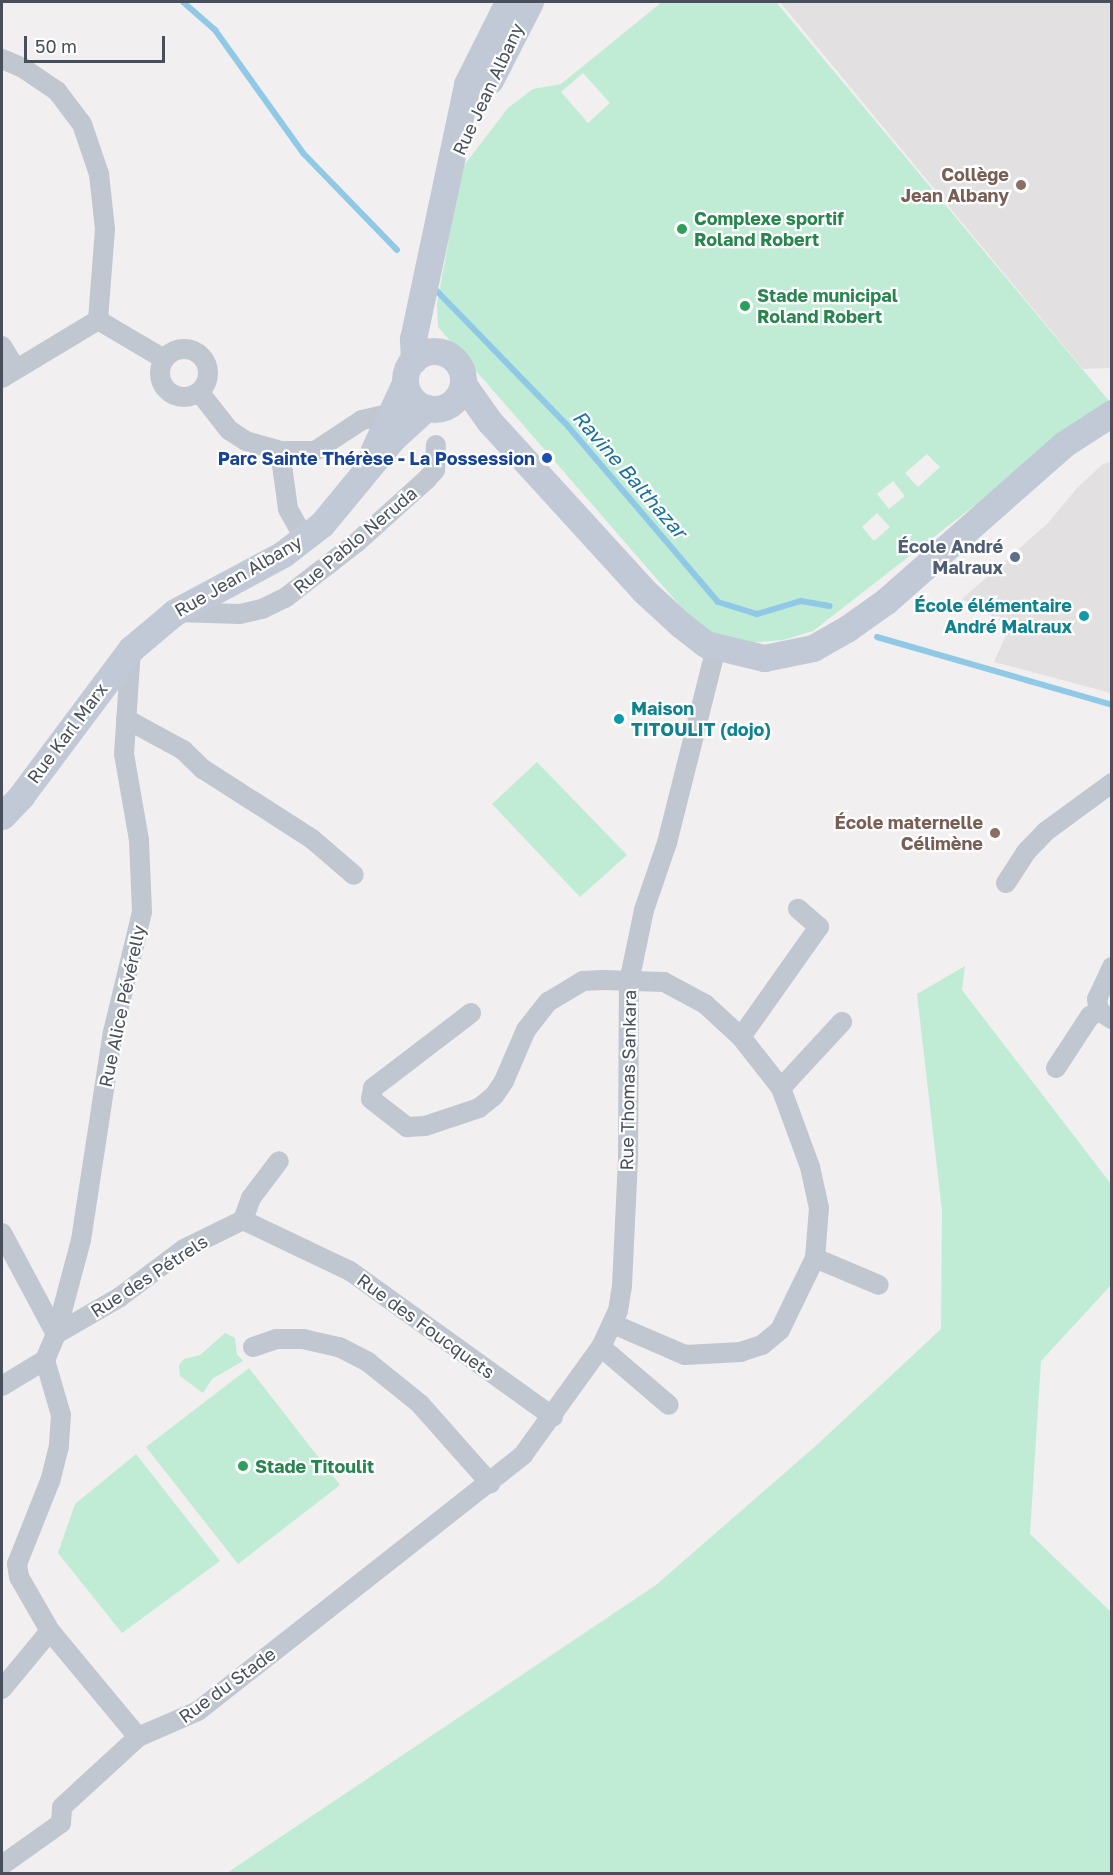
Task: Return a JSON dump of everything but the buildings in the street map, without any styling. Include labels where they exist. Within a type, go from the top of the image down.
[{"type":"main road","name":"Rue Jean Albany","points":[[366,473],[388,414],[416,365],[418,314],[467,84],[508,2]]},
{"type":"main road","name":"Rue Jean Albany","points":[[448,177],[489,82],[530,2]]},
{"type":"main road","points":[[446,399],[454,360],[416,365],[413,400],[446,399],[489,421],[644,591],[671,633],[685,647],[753,670],[783,668],[852,639],[1026,494],[1112,435]]},
{"type":"main road","name":"Rue Jean Albany","points":[[131,649],[175,612],[304,538],[341,506],[393,438],[446,399]]},
{"type":"main road","points":[[713,655],[764,658],[813,648],[848,628],[886,601],[1064,444],[1112,414]]},
{"type":"main road","name":"Rue Karl Marx","points":[[2,816],[21,796],[131,649]]},
{"type":"street","points":[[2,56],[57,91],[82,124],[99,174],[105,229],[98,320]]},
{"type":"street","points":[[98,320],[164,359]]},
{"type":"street","points":[[2,346],[9,373],[98,320]]},
{"type":"street","points":[[185,349],[205,360],[209,371],[200,393],[181,398],[171,394],[160,378],[164,359],[173,351],[185,349]]},
{"type":"street","points":[[200,393],[229,430],[246,441],[280,451],[315,451],[363,420],[388,414]]},
{"type":"street","name":"Rue Pablo Neruda","points":[[175,612],[240,614],[262,609],[285,598],[356,543],[427,479],[435,470],[436,445]]},
{"type":"street","points":[[280,451],[288,510],[304,538]]},
{"type":"street","name":"Rue Alice Pévérelly","points":[[45,1360],[56,1334],[81,1240],[113,1032],[142,912],[139,840],[124,754],[131,649]]},
{"type":"street","name":"Rue Thomas Sankara","points":[[553,1416],[601,1347],[613,1324],[622,1286],[629,982],[644,910],[667,843],[713,655]]},
{"type":"street","points":[[126,720],[183,750],[202,770],[312,839],[354,875]]},
{"type":"street","points":[[1006,883],[1026,852],[1045,832],[1112,783]]},
{"type":"street","points":[[741,1037],[819,927],[798,909]]},
{"type":"street","points":[[1056,1068],[1090,1016],[1105,1015],[1097,999],[1112,967]]},
{"type":"street","points":[[471,1013],[374,1088],[370,1099],[407,1127],[425,1126],[479,1108],[494,1096],[504,1081],[526,1030],[548,1002],[583,981],[664,981],[705,1004],[741,1037],[781,1088],[814,1183],[819,1208],[815,1258],[792,1312],[780,1330],[762,1345],[721,1356],[685,1355],[613,1324]]},
{"type":"street","points":[[781,1088],[843,1022]]},
{"type":"street","points":[[243,1220],[251,1198],[279,1161]]},
{"type":"street","name":"Rue des Pétrels","points":[[56,1334],[120,1297],[184,1249],[243,1220]]},
{"type":"street","name":"Rue des Foucquets","points":[[243,1220],[296,1243],[350,1271],[553,1416]]},
{"type":"street","points":[[3,1237],[56,1334]]},
{"type":"street","points":[[815,1258],[879,1285]]},
{"type":"street","points":[[252,1347],[276,1339],[303,1339],[339,1347],[368,1362],[420,1404],[490,1483]]},
{"type":"street","points":[[601,1347],[669,1405]]},
{"type":"street","points":[[2,1386],[45,1360],[61,1415],[59,1446],[50,1480],[9,1561],[50,1631],[138,1737]]},
{"type":"street","name":"Rue du Stade","points":[[2,1865],[61,1823],[62,1808],[138,1737],[198,1711],[490,1483],[523,1455],[553,1416]]},
{"type":"street","points":[[2,1689],[50,1631]]},
{"type":"shaded area","name":"Collège Jean Albany","points":[[780,2],[1111,2],[1111,368],[1083,369]]},
{"type":"shaded area","points":[[1111,462],[1111,693],[994,662],[1010,626],[962,599],[1047,524],[1078,487],[1103,464]]},
{"type":"green space","name":"Stade municipal Roland Robert","points":[[662,2],[776,2],[1109,401],[813,631],[783,640],[746,643],[716,636],[689,616],[438,327],[437,304],[462,168],[508,108],[533,89],[561,84]],"holes":[[[583,73],[610,103],[588,123],[561,92]],[[927,454],[940,467],[918,487],[905,473]],[[893,481],[905,496],[889,509],[877,494]],[[877,513],[890,527],[874,541],[862,527]]]},
{"type":"green space","points":[[537,762],[627,855],[580,897],[492,804]]},
{"type":"green space","points":[[965,966],[962,990],[1111,1184],[1111,1285],[1041,1361],[1030,1534],[1111,1612],[1111,1873],[227,1873],[656,1585],[819,1443],[941,1329],[942,1211],[917,994]]},
{"type":"green space","points":[[225,1333],[235,1338],[237,1354],[243,1361],[212,1379],[203,1393],[180,1376],[179,1365],[184,1359],[200,1355]]},
{"type":"green space","name":"Stade Titoulit","points":[[249,1368],[340,1485],[238,1564],[146,1447]]},
{"type":"green space","points":[[136,1454],[220,1561],[122,1633],[58,1553],[75,1504]]},
{"type":"waterway","name":"Ravine Balthazar","points":[[183,2],[215,30],[303,153],[397,250]]},
{"type":"waterway","name":"Ravine Balthazar","points":[[434,288],[566,424],[718,602],[757,614],[801,601],[830,606]]},
{"type":"waterway","name":"Ravine Balthazar","points":[[877,637],[1112,705]]},
{"type":"place","name":"Collège Jean Albany","points":[[1021,185]]},
{"type":"place","name":"Complexe sportif Roland Robert","points":[[682,229]]},
{"type":"place","name":"Stade municipal Roland Robert","points":[[745,306]]},
{"type":"place","name":"Parc Sainte Thérèse - La Possession","points":[[547,458]]},
{"type":"place","name":"École André Malraux","points":[[1015,557]]},
{"type":"place","name":"École élémentaire André Malraux","points":[[1084,616]]},
{"type":"place","name":"Maison TITOULIT (dojo)","points":[[619,719]]},
{"type":"place","name":"École maternelle Célimène","points":[[995,833]]},
{"type":"place","name":"Stade Titoulit","points":[[243,1466]]}]
